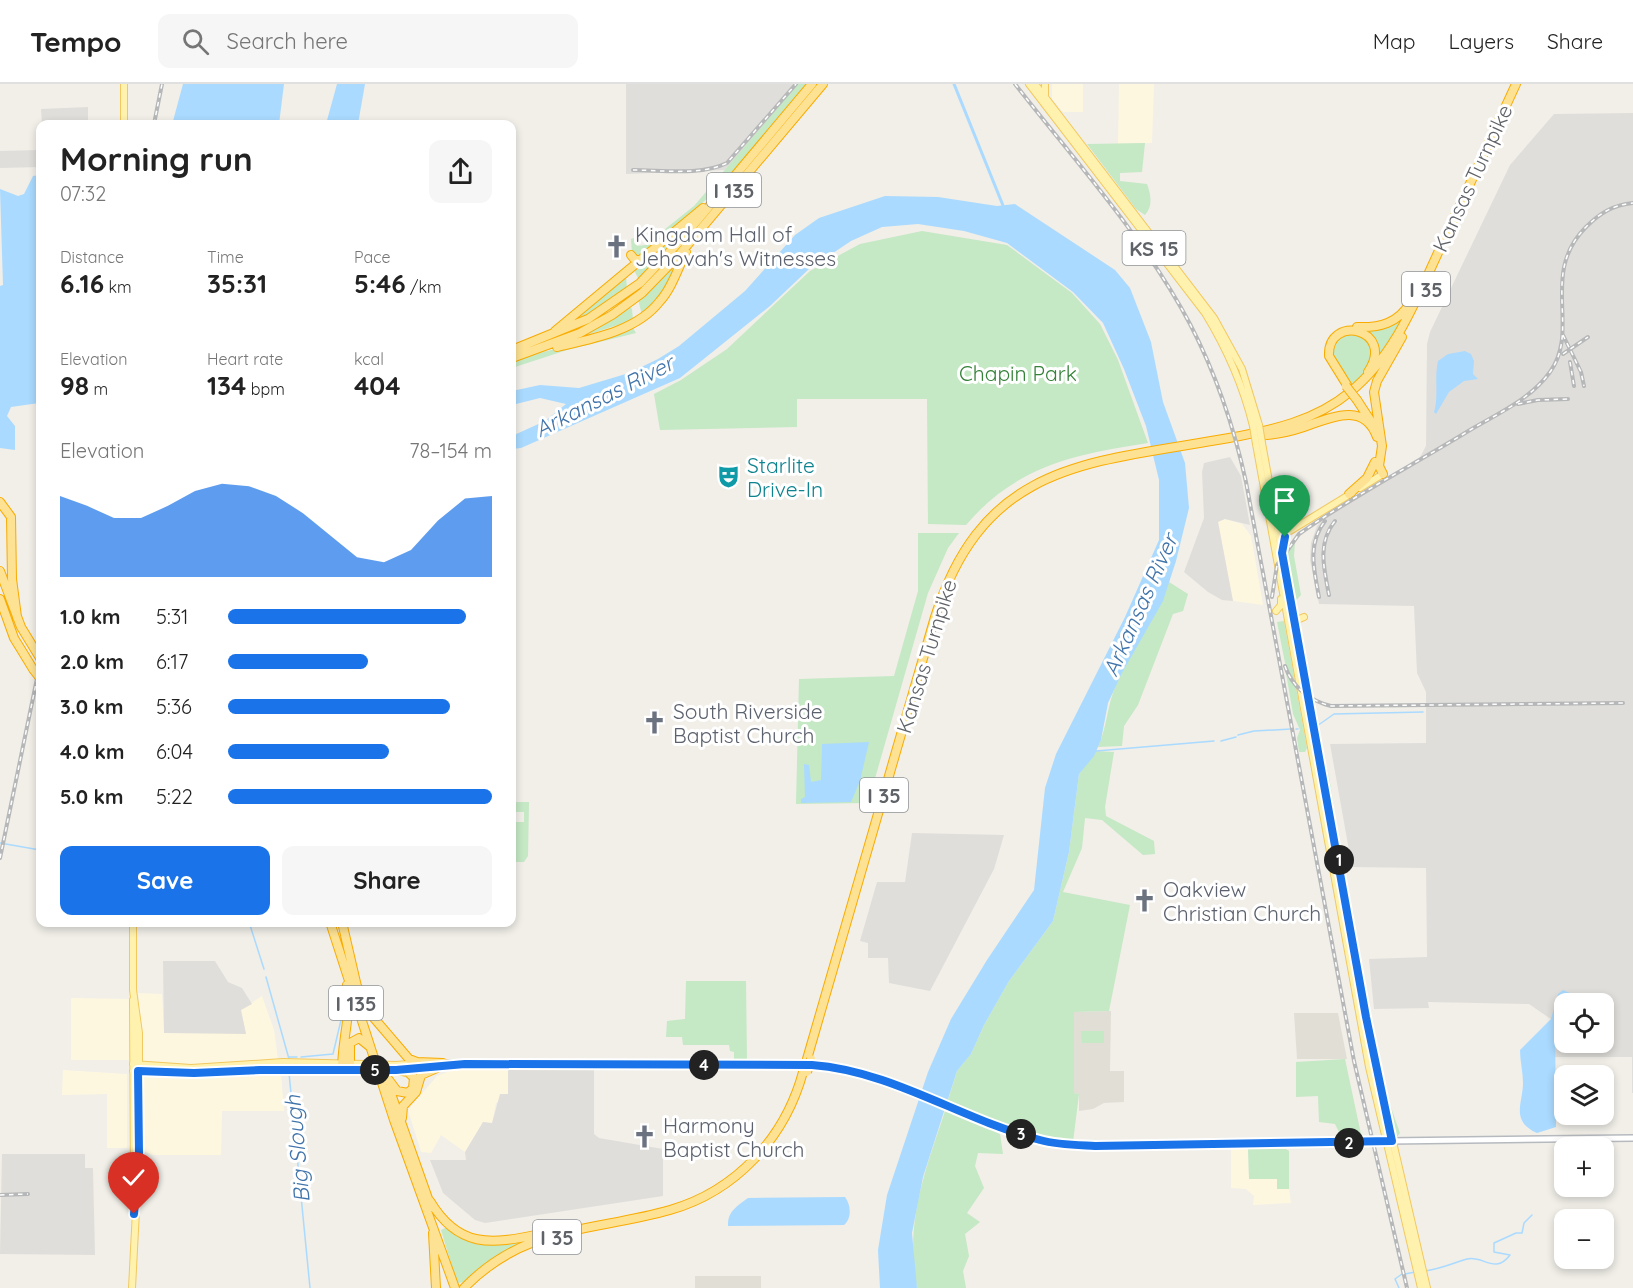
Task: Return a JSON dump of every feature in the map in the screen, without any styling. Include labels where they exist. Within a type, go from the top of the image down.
[{"type":"highway","name":"I 135","points":[[516,348],[576,325],[640,283],[724,189],[812,84]]},
{"type":"highway","name":"I 135","points":[[516,356],[580,333],[642,293],[701,230],[823,84]]},
{"type":"highway","name":"Kansas Turnpike","points":[[1202,445],[1302,420],[1336,403],[1374,370],[1404,325],[1518,84]]},
{"type":"highway","name":"Kansas Turnpike","points":[[470,1288],[500,1263],[542,1242],[670,1212],[715,1191],[748,1166],[784,1120],[805,1072],[935,617],[950,574],[976,537],[988,522],[1026,494],[1052,480],[1143,456],[1267,435],[1311,421],[1350,398],[1381,368],[1402,337],[1518,84]]},
{"type":"highway","points":[[524,345],[562,326],[724,189]]},
{"type":"highway","points":[[520,355],[599,336],[638,316],[663,298],[701,230]]},
{"type":"highway","points":[[631,255],[635,260],[642,260]]},
{"type":"highway","points":[[1378,423],[1327,359],[1327,349],[1332,338],[1345,329],[1377,326],[1393,321],[1409,306],[1426,278]]},
{"type":"highway","points":[[1302,420],[1348,391],[1373,363],[1375,352],[1373,343],[1364,333],[1355,330],[1337,335],[1329,351],[1332,364],[1346,385]]},
{"type":"highway","points":[[1380,475],[1382,446],[1374,404],[1375,387],[1402,337]]},
{"type":"highway","points":[[1349,494],[1367,478],[1375,462],[1378,441],[1374,423],[1358,399]]},
{"type":"highway","points":[[1267,435],[1288,432],[1349,414],[1367,421],[1378,441]]},
{"type":"highway","points":[[1375,462],[1380,475]]},
{"type":"highway","points":[[0,502],[11,517],[12,579],[17,617]]},
{"type":"highway","points":[[0,570],[17,617],[36,651]]},
{"type":"highway","points":[[0,599],[14,638],[36,673]]},
{"type":"highway","points":[[0,604],[5,614]]},
{"type":"highway","name":"I 135","points":[[332,927],[426,1208]]},
{"type":"highway","name":"I 135","points":[[343,927],[356,984],[428,1197]]},
{"type":"highway","points":[[333,931],[348,996],[346,1066]]},
{"type":"highway","points":[[356,984],[373,1017],[409,1059],[440,1066]]},
{"type":"highway","points":[[346,1066],[350,1043],[355,1039],[366,1041],[373,1053]]},
{"type":"highway","points":[[409,1146],[402,1110],[416,1092],[418,1081],[425,1072],[440,1066]]},
{"type":"highway","points":[[385,1075],[397,1092],[408,1093],[413,1088],[414,1078],[408,1072],[396,1067]]},
{"type":"highway","points":[[413,1067],[418,1081]]},
{"type":"highway","points":[[428,1197],[458,1288]]},
{"type":"highway","points":[[428,1197],[448,1225],[477,1240],[500,1242],[583,1227]]},
{"type":"highway","points":[[426,1208],[458,1288]]},
{"type":"highway","points":[[426,1208],[436,1254],[436,1288]]},
{"type":"highway","name":"Kansas Turnpike","points":[[458,1288],[492,1263],[521,1246],[551,1234],[656,1216]]},
{"type":"main road","points":[[124,84],[124,120]]},
{"type":"main road","points":[[1045,84],[1048,101]]},
{"type":"main road","name":"KS 15","points":[[1034,85],[1214,318],[1242,369],[1256,426],[1276,534],[1282,553],[1388,1141]]},
{"type":"main road","name":"KS 15","points":[[1034,85],[1205,313],[1223,343],[1256,426]]},
{"type":"main road","name":"KS 15","points":[[1259,444],[1275,515],[1282,589],[1388,1141],[1420,1272],[1427,1288]]},
{"type":"main road","points":[[1276,534],[1293,528],[1380,475]]},
{"type":"main road","points":[[1275,515],[1281,525],[1293,528]]},
{"type":"main road","points":[[1282,553],[1283,541],[1293,528]]},
{"type":"main road","points":[[1276,610],[1281,605],[1282,589]]},
{"type":"main road","points":[[1296,632],[1297,620],[1304,617]]},
{"type":"main road","points":[[132,1288],[136,1068],[133,927]]},
{"type":"main road","points":[[136,1068],[193,1071],[283,1066],[413,1067],[465,1064],[812,1065],[858,1073],[1030,1137],[1072,1145],[1633,1138]]},
{"type":"main road","points":[[136,1068],[169,1072],[283,1066]]},
{"type":"main road","name":"KS 15","points":[[1420,1272],[1421,1288]]},
{"type":"shaded area","points":[[626,84],[803,84],[725,170],[626,174]]},
{"type":"shaded area","points":[[1052,84],[1083,84],[1083,112],[1063,112],[1052,99]]},
{"type":"shaded area","points":[[1119,84],[1154,84],[1152,143],[1118,144]]},
{"type":"shaded area","points":[[88,107],[88,120],[42,120],[41,109]]},
{"type":"shaded area","points":[[1633,113],[1633,1093],[1632,1057],[1555,1057],[1555,1053],[1614,1053],[1614,993],[1554,993],[1554,1021],[1529,1004],[1428,1002],[1429,1008],[1374,1009],[1369,959],[1427,957],[1426,868],[1352,867],[1330,744],[1426,743],[1426,692],[1417,673],[1414,606],[1319,604],[1310,560],[1311,543],[1317,526],[1327,515],[1419,459],[1426,446],[1427,344],[1430,332],[1510,165],[1554,114]]},
{"type":"shaded area","points":[[36,150],[36,167],[0,168],[0,151]]},
{"type":"shaded area","points":[[1230,457],[1241,476],[1250,525],[1225,519],[1218,522],[1233,601],[1222,600],[1208,592],[1184,572],[1204,518],[1202,472],[1204,463]]},
{"type":"shaded area","points":[[1225,519],[1242,524],[1251,536],[1263,605],[1233,601],[1218,521]]},
{"type":"shaded area","points":[[912,833],[1004,835],[994,869],[930,991],[889,983],[888,958],[868,958],[868,943],[860,941],[877,882],[905,882]]},
{"type":"shaded area","points":[[163,961],[215,961],[228,982],[242,988],[252,1004],[241,1010],[246,1034],[164,1033]]},
{"type":"shaded area","points":[[138,993],[162,994],[164,1032],[246,1033],[241,1010],[262,996],[274,1030],[278,1059],[202,1065],[143,1062]]},
{"type":"shaded area","points":[[71,998],[129,999],[129,1060],[71,1060]]},
{"type":"shaded area","points":[[1111,1011],[1110,1071],[1124,1071],[1124,1102],[1104,1103],[1093,1109],[1079,1111],[1079,1094],[1074,1093],[1074,1012]]},
{"type":"shaded area","points":[[1294,1013],[1338,1013],[1347,1059],[1297,1059]]},
{"type":"shaded area","points":[[455,1069],[508,1070],[508,1095],[496,1103],[492,1124],[483,1122],[465,1152],[441,1135],[431,1153],[421,1152],[408,1110],[437,1076]]},
{"type":"shaded area","points":[[594,1069],[594,1134],[599,1138],[663,1149],[663,1196],[485,1223],[475,1220],[443,1193],[430,1160],[466,1160],[465,1152],[483,1122],[492,1123],[500,1094],[508,1094],[508,1070]]},
{"type":"shaded area","points":[[63,1070],[127,1074],[127,1148],[107,1148],[107,1094],[62,1095]]},
{"type":"shaded area","points":[[281,1073],[284,1111],[222,1111],[221,1155],[153,1155],[143,1151],[144,1074],[190,1077]]},
{"type":"shaded area","points":[[1231,1149],[1248,1149],[1249,1179],[1278,1179],[1277,1189],[1289,1189],[1291,1203],[1253,1205],[1254,1196],[1246,1189],[1231,1188]]},
{"type":"shaded area","points":[[2,1154],[85,1154],[85,1168],[93,1168],[95,1255],[0,1254]]},
{"type":"shaded area","points":[[695,1276],[761,1276],[761,1288],[695,1288]]},
{"type":"green space","points":[[798,84],[808,84],[716,191],[639,258],[632,253],[631,239],[634,238],[637,246],[645,245],[694,206]]},
{"type":"green space","points":[[1145,143],[1142,172],[1120,173],[1120,181],[1147,184],[1150,200],[1145,215],[1136,209],[1087,144]]},
{"type":"green space","points":[[699,212],[669,249],[639,280],[633,268]]},
{"type":"green space","name":"Chapin Park","points":[[922,231],[1007,245],[1072,293],[1100,324],[1118,360],[1148,443],[1096,452],[1048,466],[1005,489],[985,505],[966,525],[928,524],[927,399],[797,399],[797,427],[660,430],[654,394],[681,380],[727,349],[810,271],[860,244]]},
{"type":"green space","points":[[681,255],[663,293],[642,315],[638,299]]},
{"type":"green space","points":[[626,275],[627,290],[581,319],[565,325]]},
{"type":"green space","points":[[629,306],[632,309],[633,320],[562,343]]},
{"type":"green space","points":[[1406,315],[1378,361],[1377,352],[1362,330]]},
{"type":"green space","points":[[631,325],[636,333],[567,350],[516,367],[516,359],[590,340]]},
{"type":"green space","points":[[1341,334],[1365,335],[1373,350],[1367,369],[1351,387],[1335,366],[1331,349]]},
{"type":"green space","points":[[918,533],[959,533],[948,548],[928,593],[868,803],[796,804],[799,679],[894,676],[918,591]]},
{"type":"green space","points":[[1295,542],[1294,556],[1301,595],[1293,604],[1284,554]]},
{"type":"green space","points":[[1169,582],[1188,594],[1183,611],[1173,614],[1138,705],[1124,726],[1122,746],[1098,747],[1116,685],[1164,596]]},
{"type":"green space","points":[[1284,621],[1295,681],[1285,663],[1277,622]]},
{"type":"green space","points":[[1286,673],[1296,687],[1307,748],[1305,752],[1299,752],[1297,738],[1300,730],[1293,714]]},
{"type":"green space","points":[[1096,751],[1114,752],[1105,807],[1106,816],[1154,841],[1155,854],[1143,855],[1102,820],[1085,818],[1082,848],[1063,892],[1130,905],[1109,1011],[1074,1012],[1074,1093],[1079,1094],[1073,1142],[1040,1140],[956,1109],[947,1103],[957,1071],[971,1054],[984,1025],[1009,981],[1053,921],[1069,852],[1079,774]]},
{"type":"green space","points":[[1322,757],[1330,781],[1356,949]]},
{"type":"green space","points":[[516,802],[529,802],[528,856],[524,862],[516,862],[516,822],[524,822],[524,812],[516,812]]},
{"type":"green space","points":[[686,981],[746,981],[747,1060],[734,1060],[734,1052],[730,1051],[729,1045],[683,1045],[682,1037],[666,1037],[667,1021],[685,1019]]},
{"type":"green space","points":[[1367,1009],[1378,1062],[1400,1133],[1397,1137],[1395,1137],[1375,1054]]},
{"type":"green space","points":[[1081,1031],[1104,1031],[1104,1043],[1082,1043]]},
{"type":"green space","points":[[1345,1059],[1362,1139],[1342,1138],[1335,1124],[1319,1122],[1318,1096],[1296,1097],[1296,1062]]},
{"type":"green space","points":[[946,1108],[1000,1134],[1003,1154],[978,1153],[975,1166],[984,1188],[967,1213],[980,1222],[965,1234],[969,1256],[963,1271],[966,1288],[917,1288],[913,1241],[915,1218],[925,1174]]},
{"type":"green space","points":[[1248,1149],[1289,1151],[1289,1189],[1277,1189],[1277,1179],[1249,1179]]},
{"type":"green space","points":[[447,1227],[462,1236],[526,1240],[465,1282],[457,1283],[441,1230]]},
{"type":"water","points":[[183,84],[284,84],[280,120],[173,120]]},
{"type":"water","points":[[337,84],[365,84],[359,120],[327,120]]},
{"type":"water","points":[[33,176],[36,176],[36,403],[11,407],[7,416],[15,426],[15,450],[0,448],[0,286],[3,285],[0,189],[18,196],[24,194]]},
{"type":"water","name":"Arkansas River","points":[[885,196],[938,197],[997,206],[1015,204],[1115,270],[1130,288],[1151,342],[1163,402],[1185,463],[1189,508],[1176,561],[1163,601],[1122,673],[1108,703],[1101,740],[1094,756],[1079,774],[1069,852],[1053,921],[1009,981],[984,1025],[971,1054],[957,1071],[923,1177],[912,1233],[917,1288],[880,1288],[878,1250],[887,1195],[928,1072],[951,1019],[1034,890],[1045,788],[1056,754],[1125,617],[1159,540],[1159,480],[1146,426],[1103,323],[1073,292],[1007,243],[964,231],[918,224],[882,227],[851,241],[809,269],[770,306],[680,378],[516,449],[516,434],[545,421],[566,404],[540,398],[516,404],[516,390],[540,385],[579,388],[629,373],[658,359],[679,346],[745,291],[795,235],[819,218]]},
{"type":"water","points":[[1465,351],[1471,354],[1474,361],[1473,374],[1478,379],[1464,381],[1449,392],[1436,414],[1434,412],[1438,361],[1448,354]]},
{"type":"water","points":[[869,742],[860,781],[851,802],[801,803],[801,799],[805,797],[804,764],[809,765],[811,782],[821,780],[822,744]]},
{"type":"water","points":[[1554,1008],[1554,1125],[1556,1127],[1537,1133],[1523,1123],[1521,1117],[1523,1083],[1520,1050],[1551,1019]]},
{"type":"water","points":[[845,1197],[850,1211],[844,1225],[728,1226],[731,1213],[748,1198]]},
{"type":"waterway","points":[[954,84],[1004,208]]},
{"type":"waterway","points":[[1317,726],[1334,714],[1423,712]]},
{"type":"waterway","points":[[1238,735],[1254,731],[1291,729]]},
{"type":"waterway","points":[[1221,741],[1236,737]]},
{"type":"waterway","points":[[1096,751],[1214,741]]},
{"type":"waterway","name":"Big Slough","points":[[0,843],[36,849]]},
{"type":"waterway","name":"Big Slough","points":[[251,927],[264,969]]},
{"type":"waterway","name":"Big Slough","points":[[266,977],[289,1059]]},
{"type":"waterway","points":[[301,1057],[333,1054],[341,1020],[344,992]]},
{"type":"waterway","points":[[289,1057],[297,1057]]},
{"type":"waterway","name":"Big Slough","points":[[289,1073],[310,1288]]},
{"type":"waterway","points":[[1425,1271],[1467,1259],[1494,1264],[1505,1261],[1510,1255],[1494,1252],[1494,1243],[1516,1233],[1522,1233],[1524,1223],[1532,1215]]},
{"type":"waterway","points":[[1405,1274],[1415,1272]]},
{"type":"waterway","points":[[1399,1288],[1395,1279],[1402,1274]]},
{"type":"railway","points":[[155,120],[162,84]]},
{"type":"railway","points":[[633,170],[693,171],[727,163],[796,84]]},
{"type":"railway","points":[[1015,84],[1108,200],[1172,292],[1208,362],[1230,421],[1246,482],[1354,1061],[1407,1288]]},
{"type":"railway","points":[[1272,597],[1277,565],[1299,534],[1513,405],[1542,382],[1559,355],[1563,320],[1562,282],[1565,263],[1572,245],[1596,218],[1613,208],[1633,203]]},
{"type":"railway","points":[[1563,335],[1581,372],[1584,386]]},
{"type":"railway","points":[[1563,354],[1588,337]]},
{"type":"railway","points":[[1570,362],[1574,386]]},
{"type":"railway","points":[[1518,404],[1538,400],[1568,399]]},
{"type":"railway","points":[[1319,597],[1313,558],[1316,539],[1325,521]]},
{"type":"railway","points":[[1329,595],[1323,557],[1326,538],[1335,521]]},
{"type":"railway","points":[[1285,666],[1297,687],[1316,701],[1331,706],[1623,703]]},
{"type":"railway","points":[[0,858],[36,683]]},
{"type":"railway","points":[[0,1195],[28,1194]]},
{"type":"place","name":"Kingdom Hall of Jehovah's Witnesses","points":[[617,246]]},
{"type":"place","name":"Starlite Drive-In","points":[[729,477]]},
{"type":"place","name":"South Riverside Baptist Church","points":[[655,723]]},
{"type":"place","name":"Oakview Christian Church","points":[[1145,901]]},
{"type":"place","name":"Harmony Baptist Church","points":[[645,1137]]},
{"type":"route","points":[[134,1214],[139,1153],[138,1071],[194,1073],[315,1069],[396,1070],[465,1064],[812,1065],[828,1066],[868,1076],[1023,1135],[1058,1144],[1095,1146],[1392,1141],[1366,1017],[1325,783],[1304,681],[1282,553],[1285,537]]}]
